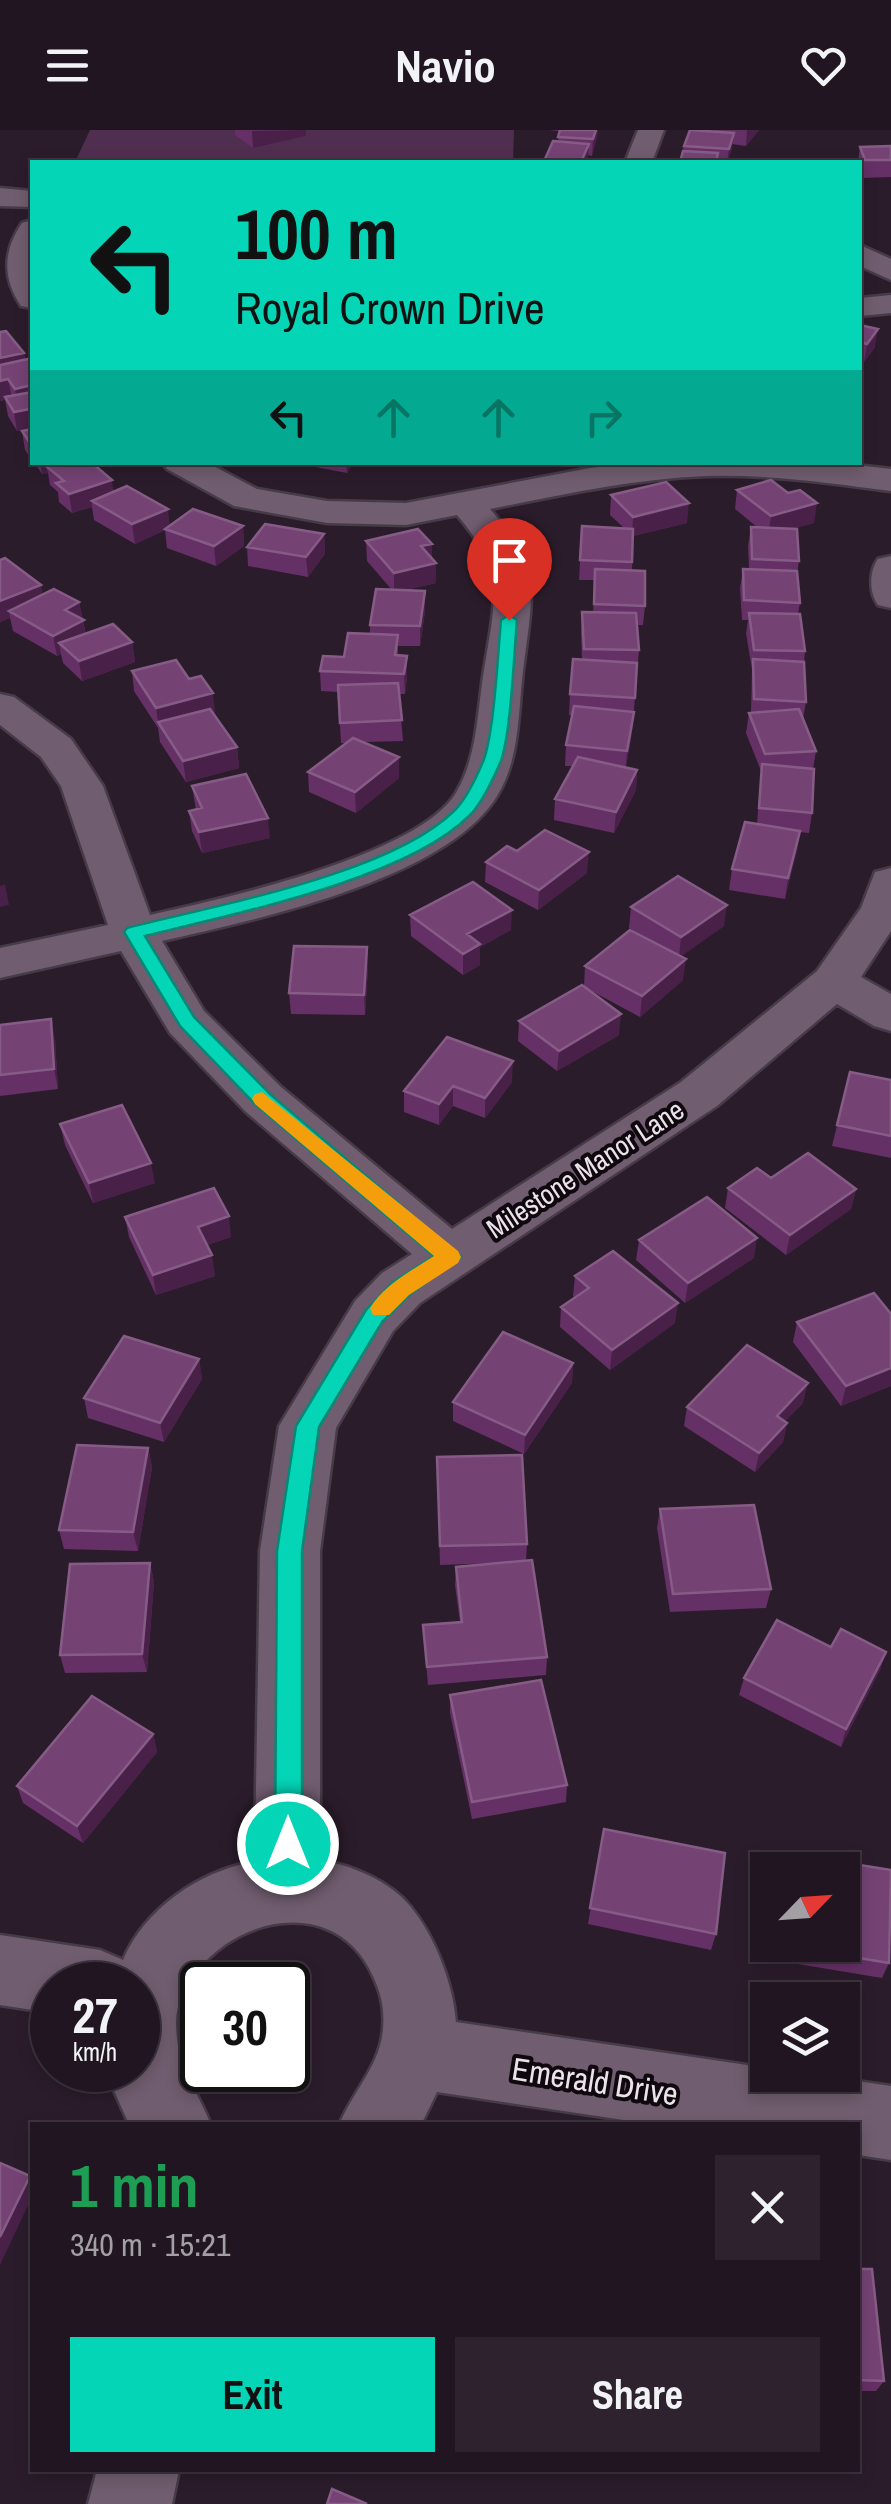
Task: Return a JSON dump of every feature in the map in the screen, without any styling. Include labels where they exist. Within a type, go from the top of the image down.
[{"type":"street","points":[[640,160],[651,130]]},
{"type":"street","points":[[0,197],[30,199]]},
{"type":"street","points":[[30,233],[20,255],[22,283],[30,296]]},
{"type":"street","points":[[862,255],[891,270]]},
{"type":"street","points":[[862,307],[891,304]]},
{"type":"street","points":[[185,465],[247,498],[326,512],[406,514],[590,479],[704,466],[786,468],[891,480]]},
{"type":"street","points":[[0,964],[243,906],[386,860],[442,830],[466,810],[494,759],[513,584],[504,549],[468,504]]},
{"type":"street","points":[[891,567],[891,597]]},
{"type":"street","points":[[0,706],[56,748],[82,786],[133,932],[187,1022],[262,1099],[450,1257]]},
{"type":"street","name":"Milestone Manor Lane","points":[[281,1886],[288,1844],[290,1551],[308,1426],[374,1316],[401,1288],[699,1094],[834,982],[883,909],[891,882]]},
{"type":"street","points":[[834,982],[891,1015]]},
{"type":"street","points":[[156,1962],[194,1920],[234,1896],[281,1886],[327,1892],[379,1921],[406,1958],[420,2004],[418,2054],[397,2100],[379,2122]]},
{"type":"street","points":[[0,1970],[30,1974]]},
{"type":"street","name":"Emerald Drive","points":[[418,2054],[891,2123]]},
{"type":"street","points":[[153,2092],[172,2122]]},
{"type":"street","points":[[130,2504],[138,2472]]},
{"type":"shaded area","points":[[90,130],[514,130],[513,160],[76,160]]},
{"type":"building","points":[[560,130],[596,130],[593,139],[558,137]]},
{"type":"building","points":[[690,130],[734,133],[729,149],[684,146]]},
{"type":"building","points":[[553,141],[589,144],[582,160],[545,159]]},
{"type":"building","points":[[891,146],[891,160],[865,160],[860,147]]},
{"type":"building","points":[[683,151],[718,153],[716,160],[681,160]]},
{"type":"building","points":[[862,325],[878,329],[867,344],[862,343]]},
{"type":"building","points":[[6,331],[24,353],[0,358],[0,332]]},
{"type":"building","points":[[28,359],[30,385],[15,389],[8,379],[0,381],[0,365]]},
{"type":"building","points":[[30,392],[30,409],[14,412],[5,397]]},
{"type":"building","points":[[94,465],[112,480],[69,494],[56,483],[64,481],[46,466]]},
{"type":"building","points":[[771,480],[788,493],[800,490],[817,503],[771,516],[737,490]]},
{"type":"building","points":[[666,482],[689,503],[633,517],[611,495]]},
{"type":"building","points":[[127,486],[168,509],[132,524],[92,501]]},
{"type":"building","points":[[193,509],[243,526],[214,546],[165,529]]},
{"type":"building","points":[[265,524],[324,534],[306,557],[247,547]]},
{"type":"building","points":[[582,526],[633,529],[632,562],[580,560]]},
{"type":"building","points":[[751,527],[797,529],[799,561],[752,559]]},
{"type":"building","points":[[418,529],[432,544],[421,546],[436,563],[394,573],[366,541]]},
{"type":"building","points":[[5,558],[41,585],[0,601],[0,560]]},
{"type":"building","points":[[595,569],[645,571],[645,606],[594,604]]},
{"type":"building","points":[[743,569],[797,571],[800,603],[744,600]]},
{"type":"building","points":[[54,589],[79,602],[65,610],[84,620],[53,636],[9,611]]},
{"type":"building","points":[[376,589],[425,591],[420,626],[370,625]]},
{"type":"building","points":[[582,612],[636,613],[639,650],[584,649]]},
{"type":"building","points":[[749,613],[800,614],[805,651],[754,650]]},
{"type":"building","points":[[113,624],[132,642],[79,661],[59,643]]},
{"type":"building","points":[[348,633],[398,635],[395,655],[407,656],[404,674],[320,671],[323,656],[344,657]]},
{"type":"building","points":[[573,659],[637,663],[635,698],[570,694]]},
{"type":"building","points":[[753,659],[804,662],[806,702],[754,699]]},
{"type":"building","points":[[176,660],[189,679],[201,676],[213,693],[156,708],[132,671]]},
{"type":"building","points":[[398,683],[402,720],[340,723],[338,685]]},
{"type":"building","points":[[574,706],[634,712],[627,751],[566,745]]},
{"type":"building","points":[[210,709],[237,747],[183,761],[158,722]]},
{"type":"building","points":[[799,709],[816,751],[765,754],[749,713]]},
{"type":"building","points":[[353,738],[399,757],[355,792],[308,772]]},
{"type":"building","points":[[578,757],[637,770],[616,812],[555,799]]},
{"type":"building","points":[[762,764],[814,769],[812,813],[759,808]]},
{"type":"building","points":[[246,774],[268,818],[199,832],[189,811],[202,808],[192,786]]},
{"type":"building","points":[[745,822],[800,831],[788,878],[732,869]]},
{"type":"building","points":[[545,830],[589,852],[539,890],[486,862],[507,846],[517,851]]},
{"type":"building","points":[[678,876],[727,905],[681,937],[631,907]]},
{"type":"building","points":[[473,882],[512,910],[467,934],[480,944],[463,954],[410,915]]},
{"type":"building","points":[[630,930],[686,959],[642,996],[585,966]]},
{"type":"building","points":[[294,946],[367,947],[364,995],[289,993]]},
{"type":"building","points":[[582,985],[621,1014],[559,1051],[519,1021]]},
{"type":"building","points":[[51,1019],[54,1069],[0,1075],[0,1025]]},
{"type":"building","points":[[447,1037],[513,1061],[485,1098],[453,1086],[439,1104],[404,1091]]},
{"type":"building","points":[[850,1072],[891,1080],[891,1136],[837,1125]]},
{"type":"building","points":[[122,1105],[151,1163],[89,1183],[60,1124]]},
{"type":"building","points":[[808,1153],[856,1189],[790,1235],[728,1188],[757,1168],[771,1178]]},
{"type":"building","points":[[214,1188],[229,1216],[198,1227],[212,1255],[153,1275],[125,1217]]},
{"type":"building","points":[[707,1197],[757,1238],[688,1283],[639,1240]]},
{"type":"building","points":[[613,1251],[678,1303],[612,1350],[561,1307],[589,1288],[575,1276]]},
{"type":"building","points":[[874,1293],[891,1314],[891,1368],[846,1386],[797,1322]]},
{"type":"building","points":[[503,1332],[573,1363],[525,1435],[453,1402]]},
{"type":"building","points":[[124,1336],[199,1359],[160,1423],[84,1398]]},
{"type":"building","points":[[747,1345],[808,1383],[777,1416],[787,1423],[759,1453],[687,1407]]},
{"type":"building","points":[[77,1445],[148,1448],[133,1532],[59,1530]]},
{"type":"building","points":[[522,1455],[527,1544],[440,1546],[437,1457]]},
{"type":"building","points":[[754,1505],[771,1589],[673,1594],[660,1509]]},
{"type":"building","points":[[532,1560],[547,1657],[427,1667],[423,1625],[462,1622],[456,1567]]},
{"type":"building","points":[[150,1563],[142,1654],[60,1655],[70,1564]]},
{"type":"building","points":[[777,1620],[831,1647],[841,1629],[886,1652],[846,1729],[744,1678]]},
{"type":"building","points":[[541,1680],[567,1785],[472,1802],[450,1695]]},
{"type":"building","points":[[92,1696],[153,1734],[77,1826],[17,1786]]},
{"type":"building","points":[[604,1829],[725,1853],[716,1934],[590,1908]]},
{"type":"building","points":[[860,1865],[891,1870],[889,1963],[860,1958]]},
{"type":"building","points":[[0,2163],[30,2176],[0,2237]]},
{"type":"building","points":[[860,2269],[872,2269],[884,2381],[860,2380]]},
{"type":"building","points":[[332,2489],[367,2504],[327,2504]]},
{"type":"slow traffic","points":[[262,1099],[450,1257],[401,1288],[381,1308]]},
{"type":"route","points":[[288,1844],[290,1551],[308,1426],[374,1316],[401,1288],[450,1257],[262,1099],[187,1022],[133,932],[243,906],[386,860],[442,830],[466,810],[494,759],[509,620]]}]
